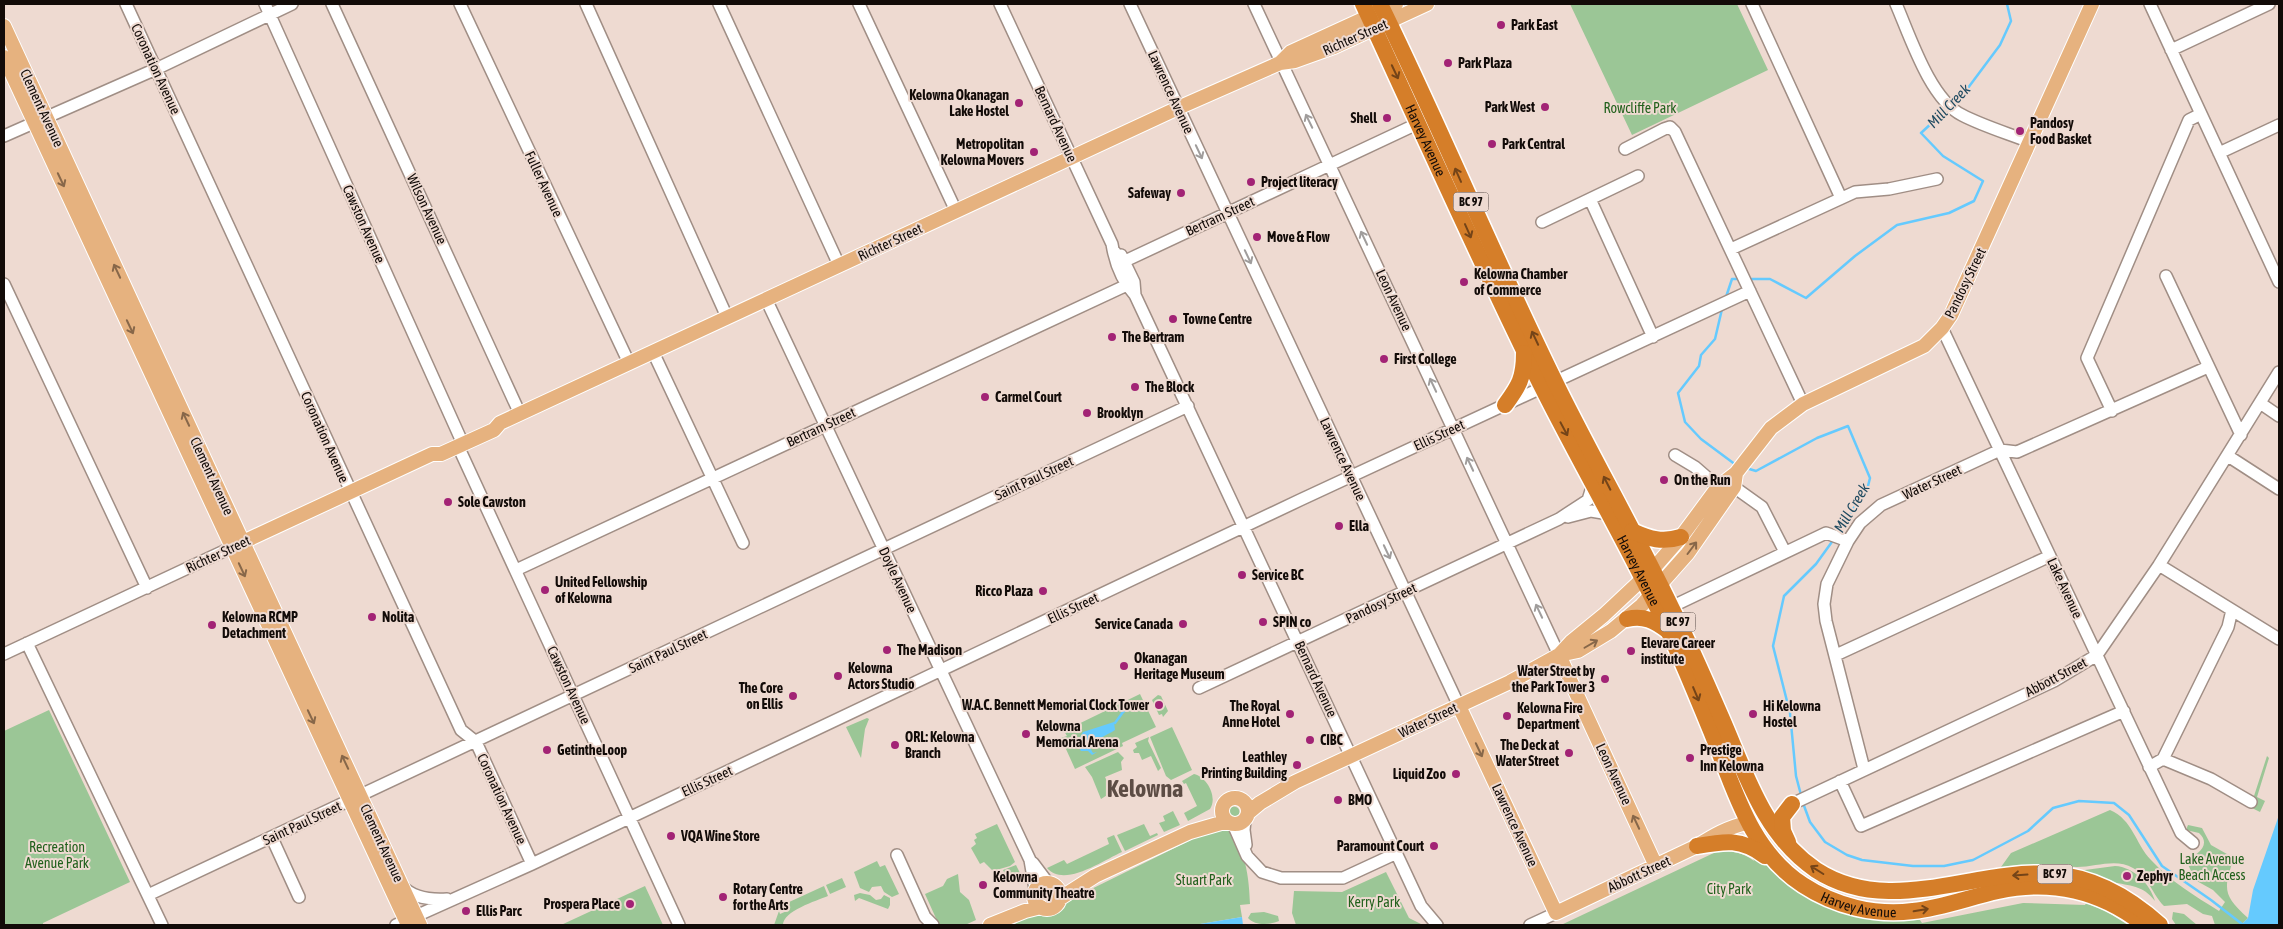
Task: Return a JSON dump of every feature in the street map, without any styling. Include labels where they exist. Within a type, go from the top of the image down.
[{"type":"highway","name":"Harvey Avenue","points":[[1379,12],[1419,123],[1524,351],[1549,385],[1632,531],[1656,590],[1669,633],[1747,823],[1758,841],[1779,866],[1816,893],[1860,909],[1878,912],[1912,911],[1944,906],[2008,889],[2044,886],[2076,890],[2104,899],[2144,925]]},
{"type":"highway","name":"Harvey Avenue","points":[[1379,12],[1593,484],[1609,514],[1648,574]]},
{"type":"highway","points":[[1505,405],[1521,381],[1524,372],[1524,351]]},
{"type":"highway","points":[[1632,531],[1647,538],[1660,541],[1681,537]]},
{"type":"highway","name":"Harvey Avenue","points":[[1656,590],[1672,607],[1758,800],[1773,829],[1790,849],[1818,871],[1858,888],[1882,891],[1922,890],[2018,874],[2068,876],[2099,885],[2123,897],[2160,925]]},
{"type":"highway","points":[[1627,619],[1644,618],[1655,621],[1669,633]]},
{"type":"highway","points":[[1758,800],[1768,810],[1774,811],[1792,804]]},
{"type":"highway","points":[[1790,849],[1783,831],[1782,818],[1792,804]]},
{"type":"highway","points":[[1747,823],[1762,823],[1773,829]]},
{"type":"highway","points":[[1697,846],[1723,841],[1736,842],[1752,846],[1779,866]]},
{"type":"main road","name":"Richter Street","points":[[237,545],[432,454],[441,454],[460,442],[494,430],[500,423],[1280,62],[1291,52],[1379,12],[1427,4]]},
{"type":"main road","name":"Pandosy Street","points":[[1648,574],[1681,537],[1718,487],[1736,473],[1770,428],[1804,404],[1924,346],[1942,328],[1951,315],[2092,4]]},
{"type":"main road","name":"Clement Avenue","points":[[4,26],[40,120],[355,798],[409,922]]},
{"type":"main road","name":"Clement Avenue","points":[[4,56],[40,120]]},
{"type":"main road","name":"Pandosy Street","points":[[1656,590],[1688,553],[1734,488],[1736,473]]},
{"type":"main road","name":"Water Street","points":[[1559,655],[1570,642],[1604,616],[1648,574]]},
{"type":"main road","name":"Water Street","points":[[1242,800],[1295,782],[1459,706],[1559,655],[1578,651],[1627,619],[1656,590]]},
{"type":"main road","name":"Leon Avenue","points":[[1559,655],[1656,866]]},
{"type":"main road","name":"Lawrence Avenue","points":[[1459,706],[1556,913]]},
{"type":"main road","name":"Water Street","points":[[989,925],[1025,911],[1043,892],[1095,876],[1190,832],[1239,820],[1252,808],[1295,782]]},
{"type":"main road","name":"Clement Avenue","points":[[355,798],[402,886],[409,922]]},
{"type":"main road","points":[[1233,798],[1242,800],[1246,806],[1239,820],[1224,818],[1222,809],[1228,800],[1233,798]]},
{"type":"main road","name":"Water Street","points":[[1190,832],[1222,809]]},
{"type":"main road","name":"Abbott Street","points":[[1556,913],[1697,846],[1715,834],[1736,825],[1747,823]]},
{"type":"main road","name":"Water Street","points":[[1043,892],[1052,908],[1059,900],[1095,876]]},
{"type":"main road","points":[[1043,892],[1060,892],[1059,900]]},
{"type":"street","name":"Coronation Avenue","points":[[126,4],[461,730],[476,742],[532,864]]},
{"type":"street","points":[[4,136],[156,69],[268,9],[292,4]]},
{"type":"street","name":"Wilson Avenue","points":[[332,4],[520,414]]},
{"type":"street","name":"Fuller Avenue","points":[[460,4],[629,363]]},
{"type":"street","points":[[586,4],[727,318]]},
{"type":"street","points":[[718,4],[839,265]]},
{"type":"street","points":[[859,4],[956,211]]},
{"type":"street","name":"Bernard Avenue","points":[[1000,4],[1112,244],[1114,257],[1127,285],[1136,295]]},
{"type":"street","name":"Lawrence Avenue","points":[[1130,4],[1459,706]]},
{"type":"street","name":"Leon Avenue","points":[[1254,4],[1559,655]]},
{"type":"street","points":[[1752,4],[1842,198]]},
{"type":"street","points":[[1896,4],[1932,84],[1942,100],[1960,114],[2030,142]]},
{"type":"street","points":[[2150,4],[2279,282]]},
{"type":"street","points":[[2171,50],[2269,4]]},
{"type":"street","name":"Cawston Avenue","points":[[268,9],[516,570],[680,925]]},
{"type":"street","points":[[2112,411],[2087,358],[2189,120],[2201,114]]},
{"type":"street","name":"Bertram Street","points":[[1124,261],[1419,123]]},
{"type":"street","points":[[2219,153],[2279,125]]},
{"type":"street","points":[[1625,149],[1670,127],[1675,132],[1804,404]]},
{"type":"street","points":[[1542,222],[1638,176]]},
{"type":"street","points":[[1731,250],[1856,192],[1889,189],[1937,179]]},
{"type":"street","points":[[1590,199],[1653,338]]},
{"type":"street","name":"Bernard Avenue","points":[[1112,244],[1121,253],[1134,282],[1136,295],[1421,906],[1436,925]]},
{"type":"street","points":[[2166,276],[2241,436]]},
{"type":"street","points":[[4,284],[147,588]]},
{"type":"street","name":"Bertram Street","points":[[516,570],[1127,285]]},
{"type":"street","name":"Ellis Street","points":[[409,922],[454,899],[834,722],[940,670],[1351,477],[1653,338],[1736,298],[1749,287]]},
{"type":"street","name":"Doyle Avenue","points":[[766,299],[1030,860],[1043,892]]},
{"type":"street","name":"Lake Avenue","points":[[1942,328],[2180,833],[2193,843]]},
{"type":"street","points":[[653,352],[743,543]]},
{"type":"street","name":"Water Street","points":[[1864,769],[1826,621],[1824,604],[1827,584],[1841,539],[1881,505],[2000,450],[2017,452],[2208,367]]},
{"type":"street","name":"Abbott Street","points":[[1792,804],[2054,681],[2097,655],[2159,565],[2241,436],[2279,372]]},
{"type":"street","points":[[2260,404],[2279,416]]},
{"type":"street","name":"Saint Paul Street","points":[[148,895],[1188,406]]},
{"type":"street","points":[[1675,455],[1696,467],[1718,487]]},
{"type":"street","points":[[2228,456],[2279,489]]},
{"type":"street","name":"Pandosy Street","points":[[1201,687],[1559,519],[1588,500],[1593,484]]},
{"type":"street","points":[[1734,488],[1762,507],[1785,552]]},
{"type":"street","name":"Pandosy Street","points":[[1559,519],[1591,511],[1609,514]]},
{"type":"street","points":[[1672,607],[1826,533],[1841,539]]},
{"type":"street","name":"Richter Street","points":[[4,654],[237,545]]},
{"type":"street","points":[[1836,655],[2050,556]]},
{"type":"street","points":[[2159,565],[2279,639]]},
{"type":"street","points":[[2150,767],[2163,759],[2228,627],[2232,610]]},
{"type":"street","points":[[27,643],[162,925]]},
{"type":"street","points":[[1840,781],[1861,826],[2124,711]]},
{"type":"street","points":[[2163,759],[2211,779],[2251,802]]},
{"type":"street","points":[[1239,820],[1251,862],[1262,872],[1281,878],[1341,878],[1397,853]]},
{"type":"street","points":[[272,838],[299,897]]},
{"type":"street","points":[[897,855],[925,918],[933,925]]},
{"type":"street","points":[[402,886],[408,892],[422,898],[436,900],[454,899]]},
{"type":"street","name":"Abbott Street","points":[[1530,925],[1556,913]]},
{"type":"green space","name":"Rowcliffe Park","points":[[1570,4],[1737,4],[1768,70],[1632,135]]},
{"type":"green space","points":[[1140,694],[1156,727],[1122,743],[1123,746],[1075,769],[1061,738],[1067,736],[1064,731]]},
{"type":"green space","points":[[1158,695],[1161,696],[1168,711],[1163,717],[1162,714],[1159,715],[1152,700]]},
{"type":"green space","name":"Recreation Avenue Park","points":[[49,710],[130,882],[43,923],[43,925],[4,925],[4,731]]},
{"type":"green space","points":[[867,718],[869,719],[865,729],[861,758],[846,727]]},
{"type":"green space","points":[[1172,727],[1192,770],[1171,780],[1166,776],[1150,737]]},
{"type":"green space","points":[[1149,737],[1148,741],[1161,768],[1158,771],[1151,756],[1142,760],[1139,753],[1134,753],[1133,750],[1137,747],[1135,743]]},
{"type":"green space","points":[[1118,752],[1124,758],[1121,762],[1122,770],[1105,777],[1112,792],[1101,799],[1092,777],[1085,767]]},
{"type":"green space","points":[[2267,756],[2269,758],[2257,797],[2265,801],[2260,812],[2248,806],[2254,796]]},
{"type":"green space","points":[[1194,774],[1207,783],[1213,799],[1210,809],[1188,821],[1184,813],[1197,806],[1186,783],[1184,784],[1182,781]]},
{"type":"green space","points":[[1234,806],[1240,812],[1234,818],[1228,812]]},
{"type":"green space","name":"Lake Avenue Beach Access","points":[[2110,810],[2118,814],[2129,826],[2158,868],[2183,888],[2219,911],[2225,902],[2213,890],[2195,880],[2186,860],[2202,849],[2204,845],[2203,837],[2199,833],[2186,830],[2188,825],[2202,828],[2211,845],[2234,858],[2228,877],[2228,891],[2234,904],[2248,918],[2241,925],[2215,925],[2212,916],[2203,914],[2187,904],[2164,906],[2143,876],[2126,865],[2113,863],[2084,867],[2030,865],[2001,867],[2011,853]]},
{"type":"green space","points":[[1173,811],[1180,825],[1164,832],[1159,823],[1165,821],[1163,816]]},
{"type":"green space","points":[[997,824],[1015,862],[1010,866],[993,871],[984,862],[980,864],[971,848],[976,844],[974,840],[977,838],[975,834]]},
{"type":"green space","points":[[1144,824],[1150,836],[1157,833],[1158,835],[1125,851],[1117,835]]},
{"type":"green space","name":"Stuart Park","points":[[1227,828],[1242,854],[1249,884],[1250,904],[1240,905],[1242,917],[1194,925],[1013,925],[1035,914],[1056,912],[1065,902],[1201,835]]},
{"type":"green space","points":[[1114,835],[1122,852],[1094,866],[1073,874],[1063,875],[1054,873],[1047,868],[1064,860],[1067,864],[1109,844],[1107,838]]},
{"type":"green space","name":"City Park","points":[[1718,851],[1737,853],[1754,861],[1753,859],[1759,858],[1790,885],[1810,899],[1835,909],[1864,916],[1920,920],[1922,923],[2023,903],[2085,905],[2086,903],[2106,911],[2128,925],[1561,925]]},
{"type":"green space","points":[[877,861],[880,867],[885,865],[899,894],[892,897],[884,892],[881,886],[872,887],[869,892],[860,888],[854,872]]},
{"type":"green space","points":[[1016,865],[1021,875],[1008,880],[1003,870]]},
{"type":"green space","points":[[2115,866],[2135,873],[2149,888],[2155,901],[2146,892],[2136,887],[2082,873],[2085,870]]},
{"type":"green space","name":"Kerry Park","points":[[1386,872],[1409,918],[1423,925],[1296,925],[1292,913],[1294,891],[1342,892]]},
{"type":"green space","points":[[958,874],[960,892],[969,900],[976,920],[965,925],[939,925],[925,894],[943,886],[947,879]]},
{"type":"green space","points":[[842,878],[846,887],[830,894],[826,885]]},
{"type":"green space","name":"Prospera Place","points":[[645,886],[663,925],[561,925]]},
{"type":"green space","points":[[824,886],[828,896],[794,911],[784,920],[783,925],[774,925],[779,911],[780,914],[789,910],[787,903]]},
{"type":"green space","points":[[860,893],[870,895],[876,900],[881,899],[884,895],[890,898],[890,905],[888,909],[859,898],[855,901],[854,895]]},
{"type":"green space","points":[[1264,912],[1278,916],[1279,921],[1263,924],[1251,921],[1248,918],[1251,913]]},
{"type":"green space","points":[[2173,912],[2184,914],[2197,925],[2176,925],[2172,919]]},
{"type":"water","points":[[1114,722],[1115,730],[1097,740],[1090,748],[1093,753],[1097,752],[1092,755],[1088,751],[1081,751],[1076,744],[1083,732]]},
{"type":"water","points":[[2279,815],[2279,925],[2241,925],[2248,918],[2253,890]]},
{"type":"water","points":[[1242,917],[1243,925],[1194,925]]},
{"type":"waterway","name":"Mill Creek","points":[[1952,105],[1959,100],[2000,45],[2011,21],[2007,4]]},
{"type":"waterway","name":"Mill Creek","points":[[1749,279],[1770,279],[1806,298],[1855,256],[1897,225],[1949,213],[1974,201],[1983,181],[1943,156],[1921,133],[1948,108]]},
{"type":"waterway","name":"Mill Creek","points":[[1726,297],[1732,279],[1741,279]]},
{"type":"waterway","name":"Mill Creek","points":[[1722,309],[1715,339],[1701,355],[1699,366],[1678,393],[1685,422],[1701,439],[1736,465]]},
{"type":"waterway","name":"Mill Creek","points":[[1746,468],[1756,471],[1817,438],[1848,426],[1870,478],[1868,486],[1837,534]]},
{"type":"waterway","name":"Mill Creek","points":[[1801,795],[1796,776],[1790,713],[1773,646],[1784,596],[1816,564],[1834,539]]},
{"type":"waterway","points":[[1115,723],[1123,712],[1130,708]]},
{"type":"waterway","name":"Mill Creek","points":[[1803,803],[1810,822],[1825,842],[1847,855],[1862,860],[1913,866],[1944,866],[1973,860],[2028,831],[2053,808],[2079,801],[2114,803],[2129,815],[2162,866],[2242,924]]},
{"type":"place","name":"Park East","points":[[1501,25]]},
{"type":"place","name":"Park Plaza","points":[[1448,63]]},
{"type":"place","name":"Kelowna Okanagan Lake Hostel","points":[[1019,103]]},
{"type":"place","name":"Park West","points":[[1545,107]]},
{"type":"place","name":"Shell","points":[[1387,118]]},
{"type":"place","name":"Pandosy Food Basket","points":[[2020,131]]},
{"type":"place","name":"Park Central","points":[[1492,144]]},
{"type":"place","name":"Metropolitan Kelowna Movers","points":[[1034,152]]},
{"type":"place","name":"Project literacy","points":[[1251,182]]},
{"type":"place","name":"Safeway","points":[[1181,193]]},
{"type":"place","name":"Move & Flow","points":[[1257,237]]},
{"type":"place","name":"Kelowna Chamber of Commerce","points":[[1464,282]]},
{"type":"place","name":"Towne Centre","points":[[1173,319]]},
{"type":"place","name":"The Bertram","points":[[1112,337]]},
{"type":"place","name":"First College","points":[[1384,359]]},
{"type":"place","name":"The Block","points":[[1135,387]]},
{"type":"place","name":"Carmel Court","points":[[985,397]]},
{"type":"place","name":"Brooklyn","points":[[1087,413]]},
{"type":"place","name":"On the Run","points":[[1664,480]]},
{"type":"place","name":"Sole Cawston","points":[[448,502]]},
{"type":"place","name":"Ella","points":[[1339,526]]},
{"type":"place","name":"Service BC","points":[[1242,575]]},
{"type":"place","name":"United Fellowship of Kelowna","points":[[545,590]]},
{"type":"place","name":"Ricco Plaza","points":[[1043,591]]},
{"type":"place","name":"Nolita","points":[[372,617]]},
{"type":"place","name":"SPIN co","points":[[1263,622]]},
{"type":"place","name":"Service Canada","points":[[1183,624]]},
{"type":"place","name":"Kelowna RCMP Detachment","points":[[212,625]]},
{"type":"place","name":"The Madison","points":[[887,650]]},
{"type":"place","name":"Elevare Career institute","points":[[1631,651]]},
{"type":"place","name":"Okanagan Heritage Museum","points":[[1124,666]]},
{"type":"place","name":"Kelowna Actors Studio","points":[[838,676]]},
{"type":"place","name":"Water Street by the Park Tower 3","points":[[1605,679]]},
{"type":"place","name":"The Core on Ellis","points":[[793,696]]},
{"type":"place","name":"W.A.C. Bennett Memorial Clock Tower","points":[[1159,705]]},
{"type":"place","name":"The Royal Anne Hotel","points":[[1290,714]]},
{"type":"place","name":"Hi Kelowna Hostel","points":[[1753,714]]},
{"type":"place","name":"Kelowna Fire Department","points":[[1507,716]]},
{"type":"place","name":"Kelowna Memorial Arena","points":[[1026,734]]},
{"type":"place","name":"CIBC","points":[[1310,740]]},
{"type":"place","name":"ORL: Kelowna Branch","points":[[895,745]]},
{"type":"place","name":"GetintheLoop","points":[[547,750]]},
{"type":"place","name":"The Deck at Water Street","points":[[1569,753]]},
{"type":"place","name":"Prestige Inn Kelowna","points":[[1690,758]]},
{"type":"place","name":"Leathley Printing Building","points":[[1297,765]]},
{"type":"place","name":"Liquid Zoo","points":[[1456,774]]},
{"type":"place","name":"BMO","points":[[1338,800]]},
{"type":"place","name":"VQA Wine Store","points":[[671,836]]},
{"type":"place","name":"Paramount Court","points":[[1434,846]]},
{"type":"place","name":"Zephyr","points":[[2127,876]]},
{"type":"place","name":"Kelowna Community Theatre","points":[[983,885]]},
{"type":"place","name":"Rotary Centre for the Arts","points":[[723,897]]},
{"type":"place","name":"Prospera Place","points":[[630,904]]},
{"type":"place","name":"Ellis Parc","points":[[466,911]]},
{"type":"district","name":"Kelowna","points":[[1145,789]]}]
